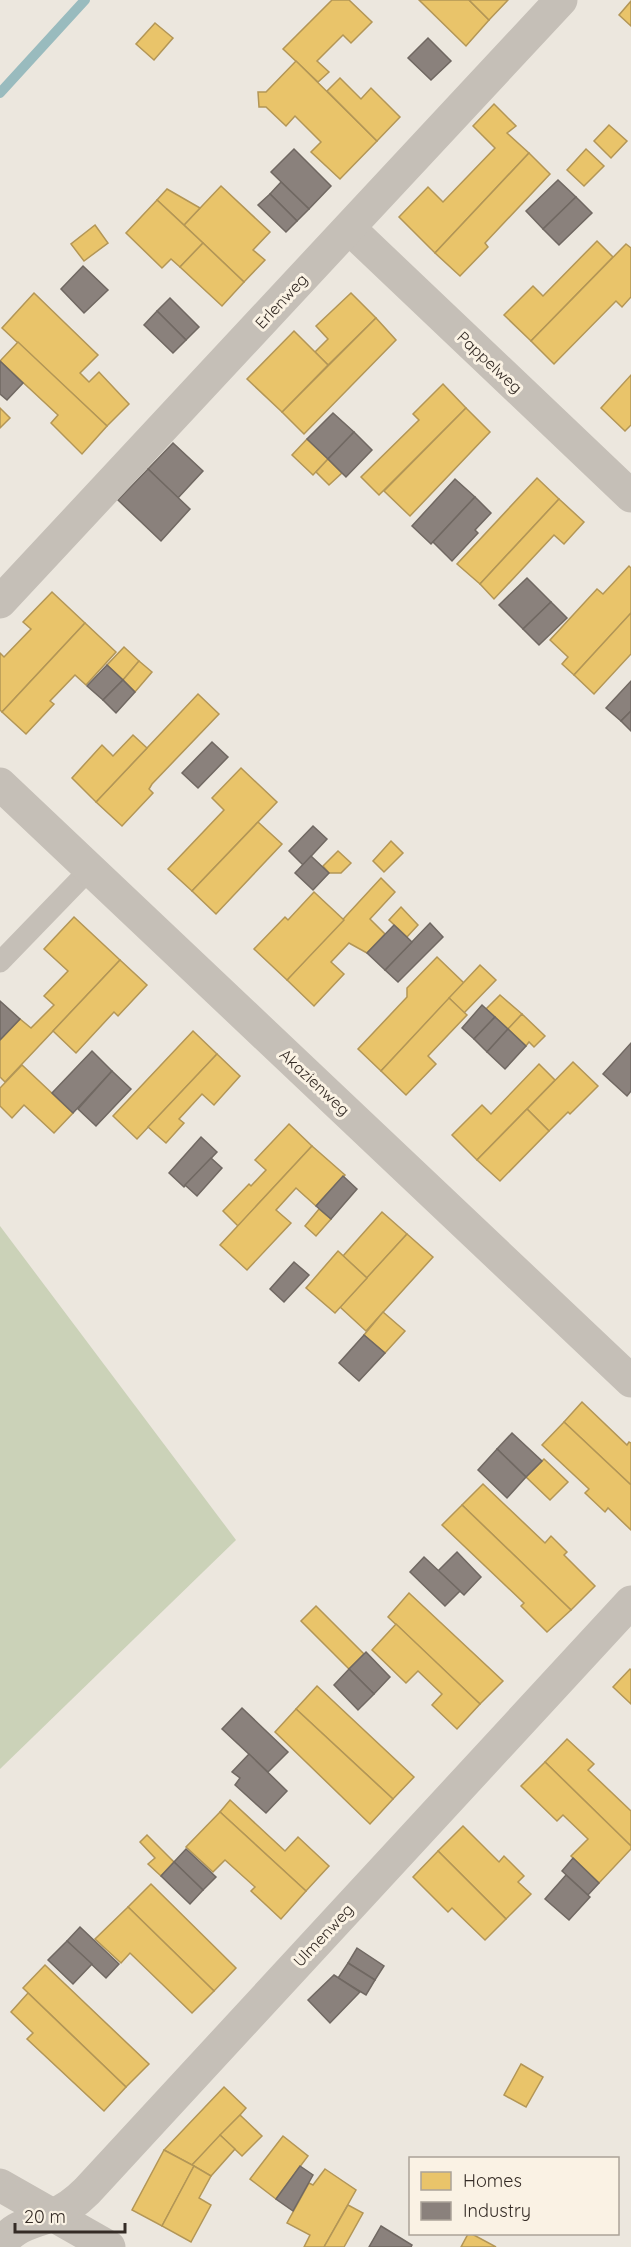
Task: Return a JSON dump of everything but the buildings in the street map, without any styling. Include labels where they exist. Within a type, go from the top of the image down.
[{"type":"street","name":"Erlenweg","points":[[0,602],[561,0]]},
{"type":"street","name":"Pappelweg","points":[[349,228],[631,496]]},
{"type":"street","name":"Akazienweg","points":[[0,784],[631,1381]]},
{"type":"street","name":"Ulmenweg","points":[[0,2246],[6,2236],[21,2225],[52,2216],[87,2191],[631,1602]]},
{"type":"street","points":[[0,2185],[109,2247]]},
{"type":"lane","points":[[0,962],[90,869]]},
{"type":"green space","points":[[0,1226],[236,1540],[0,1769]]},
{"type":"waterway","points":[[0,93],[85,0]]}]
